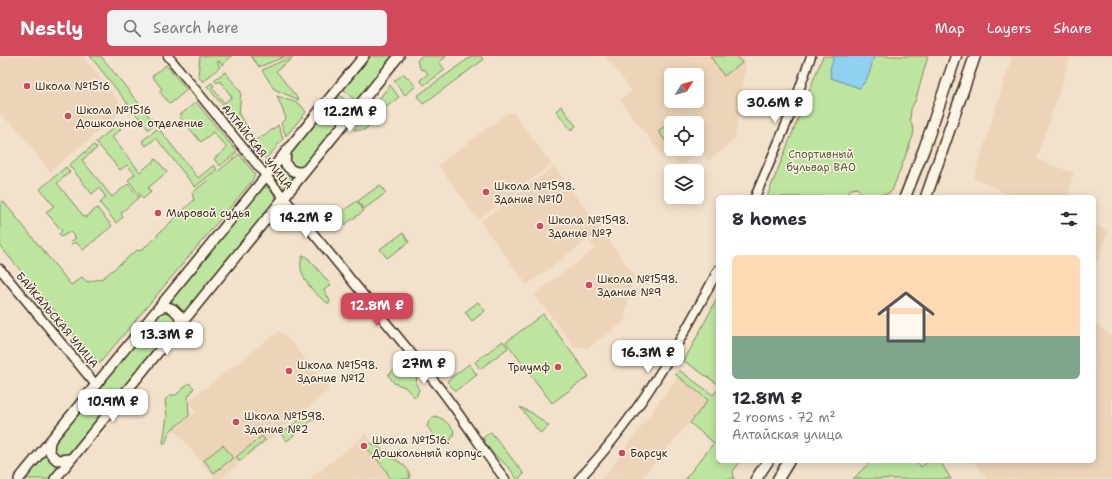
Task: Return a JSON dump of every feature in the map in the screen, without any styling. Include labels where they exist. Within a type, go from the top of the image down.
[{"type":"highway","points":[[906,195],[924,149],[956,56]]},
{"type":"highway","points":[[927,195],[975,56]]},
{"type":"highway","points":[[756,479],[767,463]]},
{"type":"highway","points":[[778,479],[788,463]]},
{"type":"main road","points":[[19,479],[364,56]]},
{"type":"main road","points":[[55,479],[399,56]]},
{"type":"main road","points":[[286,151],[285,163],[291,170],[299,173],[307,169]]},
{"type":"main road","points":[[158,309],[165,306],[173,309],[180,316],[179,326]]},
{"type":"main road","points":[[50,442],[48,450],[52,456],[57,460],[70,459]]},
{"type":"street","name":"АЛТАЙСКАЯ УЛИЦА","points":[[168,56],[449,399],[470,428],[487,457],[505,479]]},
{"type":"street","points":[[756,195],[791,113],[811,56]]},
{"type":"street","name":"БАЙКАЛЬСКАЯ УЛИЦА","points":[[0,269],[96,385]]},
{"type":"street","points":[[579,479],[608,448],[632,417],[666,364],[716,274]]},
{"type":"shaded area","name":"Школа №1516 Дошкольное отделение","points":[[0,56],[83,56],[125,109],[50,172],[11,122],[9,123],[0,113]]},
{"type":"shaded area","points":[[605,56],[741,56],[746,62],[735,139],[709,161],[704,155],[704,116],[664,116],[664,155],[662,156],[620,100],[632,91]]},
{"type":"shaded area","points":[[1012,56],[1071,56],[1037,159],[1074,173],[1068,195],[1008,195],[974,178]]},
{"type":"shaded area","name":"Школа №1598. Здание №10","points":[[507,113],[514,113],[552,164],[478,220],[438,165]]},
{"type":"shaded area","points":[[673,156],[693,156],[683,164],[678,163]]},
{"type":"shaded area","name":"Школа №1598. Здание №7","points":[[554,166],[601,230],[527,285],[480,222]]},
{"type":"shaded area","points":[[1096,225],[1108,232],[1096,266]]},
{"type":"shaded area","name":"Школа №1598. Здание №9","points":[[604,233],[634,275],[624,322],[588,348],[574,347],[534,294],[595,249],[591,243]]},
{"type":"shaded area","points":[[1096,324],[1112,336],[1112,479],[986,479],[975,463],[1096,463]]},
{"type":"shaded area","name":"Школа №1598. Здание №2","points":[[279,331],[290,340],[328,387],[328,391],[221,479],[215,479],[174,429],[196,412],[188,401]]},
{"type":"shaded area","points":[[678,376],[709,400],[641,479],[600,479],[610,469]]},
{"type":"shaded area","name":"Школа №1516. Дошкольный корпус","points":[[366,434],[390,464],[398,457],[412,474],[411,479],[310,479]]},
{"type":"green space","points":[[90,56],[101,56],[155,124],[148,129]]},
{"type":"green space","points":[[200,56],[232,56],[222,65],[219,61],[217,62],[220,67],[203,82],[198,76]]},
{"type":"green space","points":[[251,56],[286,56],[259,67]]},
{"type":"green space","points":[[295,56],[276,71],[299,100],[274,89],[262,70]]},
{"type":"green space","points":[[369,56],[394,56],[357,102],[343,89]]},
{"type":"green space","points":[[421,56],[447,56],[439,62],[445,70],[424,85],[420,80],[428,74],[424,69],[421,70],[417,61]]},
{"type":"green space","points":[[472,56],[481,56],[483,60],[423,104],[417,96]]},
{"type":"green space","points":[[710,56],[737,56],[742,63],[724,76]]},
{"type":"green space","name":"Спортивный бульвар ВАО","points":[[823,56],[928,56],[916,99],[911,109],[910,120],[914,130],[913,136],[892,191],[887,194],[863,195],[857,188],[851,189],[847,195],[768,195]]},
{"type":"green space","points":[[166,65],[187,90],[170,104],[159,91],[162,89],[152,76]]},
{"type":"green space","points":[[225,72],[241,92],[239,115],[248,127],[243,131],[207,86],[212,83],[214,86],[212,87],[224,103],[232,97],[220,81],[217,83],[214,80]]},
{"type":"green space","points":[[404,74],[416,86],[405,95],[394,81]]},
{"type":"green space","points":[[390,85],[399,97],[385,108],[378,100]]},
{"type":"green space","points":[[338,94],[353,107],[305,166],[296,168],[289,162],[290,153]]},
{"type":"green space","points":[[277,96],[300,104],[306,112],[286,136],[281,123],[286,118]]},
{"type":"green space","points":[[196,102],[237,152],[220,166],[214,159],[227,148],[213,132],[201,142],[179,116]]},
{"type":"green space","points":[[378,105],[382,110],[368,121],[367,119],[363,122],[365,124],[370,121],[373,124],[364,130],[354,130],[369,109]]},
{"type":"green space","points":[[561,106],[576,126],[571,130],[556,111]]},
{"type":"green space","points":[[117,125],[121,129],[112,137],[140,172],[156,159],[167,172],[148,188],[151,192],[143,199],[128,180],[135,174],[127,165],[120,170],[96,142]]},
{"type":"green space","points":[[278,125],[283,139],[266,159],[253,143],[262,135],[263,137]]},
{"type":"green space","points":[[664,127],[664,139],[658,131]]},
{"type":"green space","points":[[158,128],[198,178],[214,165],[217,169],[195,187],[156,138],[146,146],[142,141]]},
{"type":"green space","points":[[94,145],[97,148],[82,160],[112,197],[128,184],[139,197],[121,213],[123,217],[116,223],[100,203],[106,197],[99,188],[92,194],[69,165]]},
{"type":"green space","points":[[239,154],[255,174],[252,181],[99,364],[0,246],[0,203],[3,201],[71,285],[82,277],[87,282],[103,278],[137,250],[140,251],[157,237],[157,235],[194,200],[192,193]]},
{"type":"green space","points":[[281,164],[287,173],[295,178],[285,190],[272,176]]},
{"type":"green space","points":[[66,167],[70,172],[57,183],[85,218],[97,208],[112,226],[83,250],[76,242],[72,244],[70,242],[76,238],[70,232],[61,237],[59,234],[62,231],[46,212],[54,206],[40,189]]},
{"type":"green space","points":[[380,185],[386,193],[364,209],[358,201]]},
{"type":"green space","points":[[262,187],[267,187],[274,195],[276,200],[186,311],[183,311],[172,302],[172,298]]},
{"type":"green space","points":[[357,201],[364,211],[337,230],[330,220]]},
{"type":"green space","points":[[403,233],[409,242],[387,258],[380,249]]},
{"type":"green space","points":[[303,255],[309,259],[331,285],[324,290],[330,301],[329,304],[317,295],[303,276],[301,262]]},
{"type":"green space","points":[[716,301],[716,383],[684,361]]},
{"type":"green space","points":[[478,302],[485,311],[472,321],[465,312]]},
{"type":"green space","points":[[162,309],[175,315],[177,323],[69,453],[61,456],[55,454],[53,452],[53,442]]},
{"type":"green space","points":[[543,314],[589,376],[552,403],[506,342]]},
{"type":"green space","points":[[503,341],[508,348],[480,369],[475,362]]},
{"type":"green space","points":[[469,364],[477,375],[455,391],[447,381]]},
{"type":"green space","points":[[400,367],[406,368],[417,375],[416,384],[419,390],[416,397],[413,396],[405,387],[394,383],[388,375]]},
{"type":"green space","points":[[679,370],[713,395],[716,391],[716,463],[739,463],[733,471],[734,479],[685,479],[714,443],[690,423],[708,400],[676,375]]},
{"type":"green space","points":[[189,383],[194,388],[188,397],[189,416],[170,431],[165,444],[163,443],[167,416],[165,400],[170,395],[176,395]]},
{"type":"green space","points":[[520,407],[532,413],[549,426],[540,433]]},
{"type":"green space","points":[[308,413],[313,419],[287,441],[281,434]]},
{"type":"green space","points":[[435,416],[443,419],[454,430],[453,436],[447,446],[433,435],[427,426],[430,420]]},
{"type":"green space","points":[[491,432],[524,474],[518,479],[486,444],[483,438]]},
{"type":"green space","points":[[262,436],[265,440],[240,461],[236,457]]},
{"type":"green space","points":[[367,443],[378,446],[404,465],[408,471],[409,479],[390,479],[386,470],[365,446]]},
{"type":"green space","points":[[223,445],[233,458],[214,473],[204,460]]},
{"type":"green space","points":[[43,456],[45,456],[58,468],[49,479],[24,479]]},
{"type":"green space","points":[[869,463],[918,463],[921,467],[926,463],[941,463],[951,479],[853,479]]},
{"type":"water","points":[[834,56],[874,56],[869,74],[865,82],[859,88],[831,78],[830,69]]},
{"type":"place","name":"Школа №1516","points":[[27,86]]},
{"type":"place","name":"Школа №1516 Дошкольное отделение","points":[[68,116]]},
{"type":"place","name":"Школа №1598. Здание №10","points":[[486,192]]},
{"type":"place","name":"Мировой судья","points":[[158,213]]},
{"type":"place","name":"Школа №1598. Здание №7","points":[[540,226]]},
{"type":"place","name":"Школа №1598. Здание №9","points":[[589,285]]},
{"type":"place","name":"Триумф","points":[[558,367]]},
{"type":"place","name":"Школа №1598. Здание №12","points":[[289,371]]},
{"type":"place","name":"Школа №1598. Здание №2","points":[[236,422]]},
{"type":"place","name":"Школа №1516. Дошкольный корпус","points":[[364,446]]},
{"type":"place","name":"Барсук","points":[[622,453]]}]
